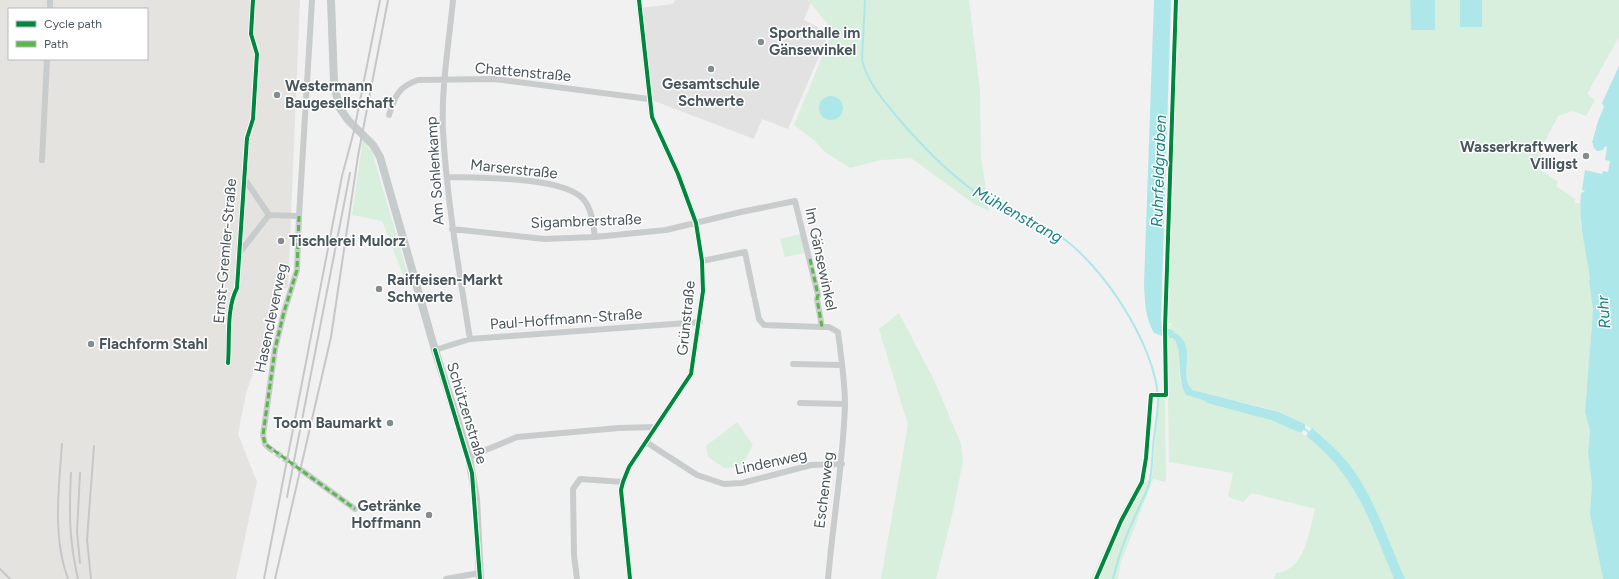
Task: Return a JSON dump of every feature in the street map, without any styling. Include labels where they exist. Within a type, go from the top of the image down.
[{"type":"main road","name":"Schützenstraße","points":[[331,0],[336,93],[339,107],[348,120],[373,145],[384,168],[435,350],[469,457],[476,499],[480,576]]},
{"type":"street","name":"Ernst-Gremler-Straße","points":[[228,363],[231,307],[237,288],[247,138],[253,119],[257,54],[251,34],[253,0]]},
{"type":"street","name":"Hasencleverweg","points":[[269,448],[265,444],[264,435],[276,349],[284,312],[297,270],[312,0]]},
{"type":"street","name":"Am Sohlenkamp","points":[[453,0],[445,81],[443,129],[452,229],[470,339]]},
{"type":"street","name":"Grünstraße","points":[[630,579],[621,490],[623,482],[629,467],[691,374],[704,291],[702,261],[696,223],[678,174],[652,117],[639,0]]},
{"type":"street","points":[[42,160],[47,60]]},
{"type":"street","name":"Chattenstraße","points":[[389,115],[395,95],[408,84],[418,80],[445,81],[494,79],[649,99]]},
{"type":"street","name":"Marserstraße","points":[[447,177],[505,179],[562,186],[576,192],[584,200],[591,213],[595,237]]},
{"type":"street","points":[[244,178],[269,215]]},
{"type":"street","name":"Im Gänsewinkel","points":[[696,223],[795,201],[818,295],[817,299],[822,327]]},
{"type":"street","points":[[269,215],[299,216]]},
{"type":"street","points":[[240,252],[269,215]]},
{"type":"street","name":"Sigambrerstraße","points":[[452,229],[544,239],[595,237],[666,230],[696,223]]},
{"type":"street","name":"Eschenweg","points":[[702,261],[745,252],[757,300],[759,319],[764,325],[829,327],[838,332],[845,404],[842,464],[832,534],[828,579]]},
{"type":"street","name":"Paul-Hoffmann-Straße","points":[[435,350],[470,339],[700,322]]},
{"type":"street","points":[[793,364],[842,365]]},
{"type":"street","points":[[800,403],[845,404]]},
{"type":"street","points":[[469,457],[517,438],[619,428],[656,427]]},
{"type":"street","name":"Lindenweg","points":[[646,442],[697,475],[724,484],[742,483],[811,465],[842,464]]},
{"type":"street","points":[[304,472],[355,509]]},
{"type":"street","points":[[577,579],[574,555],[573,489],[580,479],[623,482]]},
{"type":"street","points":[[446,579],[458,576],[480,576]]},
{"type":"shaded area","points":[[0,0],[300,0],[288,288],[281,288],[246,394],[238,434],[257,482],[236,579],[0,579]]},
{"type":"shaded area","points":[[675,0],[806,0],[811,2],[804,20],[829,33],[788,129],[762,119],[754,139],[649,99],[640,8],[673,4]]},
{"type":"green space","name":"Mühlenstrang","points":[[808,0],[969,0],[980,90],[981,157],[989,211],[974,204],[911,158],[881,160],[850,168],[825,152],[814,140],[794,125],[832,33],[830,27]]},
{"type":"green space","points":[[1177,0],[1410,0],[1411,30],[1435,30],[1435,0],[1460,0],[1460,27],[1482,27],[1482,0],[1619,0],[1619,37],[1587,94],[1595,100],[1586,116],[1573,111],[1558,116],[1542,147],[1539,169],[1558,182],[1556,186],[1575,199],[1574,203],[1580,203],[1581,226],[1591,278],[1589,281],[1593,310],[1585,412],[1590,431],[1588,453],[1592,484],[1590,514],[1603,579],[1405,579],[1384,529],[1359,481],[1344,459],[1326,440],[1304,424],[1279,412],[1191,388],[1186,372],[1186,348],[1178,335],[1169,330],[1172,323],[1167,323],[1168,274],[1170,273],[1170,269],[1168,269]]},
{"type":"green space","points":[[363,139],[372,152],[411,285],[408,287],[382,221],[352,215]]},
{"type":"green space","points":[[801,234],[805,253],[785,257],[780,239]]},
{"type":"green space","points":[[899,313],[935,382],[961,444],[963,461],[953,511],[936,579],[881,579],[908,425],[879,329]]},
{"type":"green space","points":[[1167,336],[1173,338],[1178,344],[1180,380],[1186,395],[1203,400],[1207,403],[1276,421],[1307,437],[1326,452],[1341,470],[1354,490],[1394,579],[1274,579],[1276,573],[1286,571],[1300,558],[1308,539],[1315,509],[1252,493],[1243,502],[1228,497],[1233,473],[1169,462]]},
{"type":"green space","points":[[1159,396],[1165,396],[1166,482],[1153,479],[1120,565],[1118,579],[1091,579],[1121,513],[1134,489],[1152,478]]},
{"type":"green space","points":[[737,422],[753,445],[743,464],[726,469],[708,457],[706,446]]},
{"type":"water","points":[[1154,0],[1171,0],[1161,319],[1163,336],[1154,333],[1151,327],[1145,304],[1144,284]]},
{"type":"water","points":[[1410,0],[1435,0],[1435,30],[1411,30]]},
{"type":"water","points":[[1460,0],[1482,0],[1482,27],[1460,27]]},
{"type":"water","points":[[1619,66],[1619,579],[1603,579],[1590,514],[1592,484],[1588,453],[1590,431],[1585,412],[1593,310],[1589,281],[1590,278],[1581,225],[1580,204],[1581,193],[1585,191],[1582,190],[1585,170],[1602,174],[1603,171],[1608,172],[1610,161],[1605,160],[1607,147],[1592,143],[1598,121],[1604,107],[1602,103]]},
{"type":"water","points":[[831,96],[840,99],[843,108],[840,117],[831,120],[822,117],[819,108],[822,99]]},
{"type":"water","points":[[1169,330],[1179,336],[1185,343],[1187,351],[1186,376],[1188,384],[1193,390],[1279,412],[1305,424],[1305,428],[1301,433],[1271,420],[1207,403],[1203,400],[1186,395],[1181,380],[1178,348],[1173,338],[1169,338]]},
{"type":"water","points":[[1312,428],[1343,457],[1358,477],[1378,514],[1405,579],[1394,579],[1369,519],[1350,484],[1338,467],[1306,436]]},
{"type":"waterway","name":"Mühlenstrang","points":[[865,0],[862,60],[864,68],[872,84],[887,105],[943,166],[963,183],[994,203],[1048,229],[1075,248],[1092,265],[1124,308],[1148,355],[1155,378],[1158,399],[1151,475],[1146,492],[1123,546],[1113,579]]},
{"type":"waterway","name":"Ruhr","points":[[1599,145],[1619,101]]},
{"type":"waterway","name":"Ruhrfeldgraben","points":[[1156,325],[1160,331],[1170,333]]},
{"type":"waterway","points":[[1303,428],[1311,434]]},
{"type":"tunnel","points":[[269,448],[304,472]]},
{"type":"railway","points":[[264,579],[342,176],[354,131],[380,0]]},
{"type":"railway","points":[[275,579],[331,337],[358,156],[388,0]]},
{"type":"railway","points":[[287,497],[350,173]]},
{"type":"railway","points":[[62,444],[58,495],[58,529],[63,563],[68,579]]},
{"type":"railway","points":[[91,579],[87,540],[94,446]]},
{"type":"railway","points":[[71,473],[70,526],[78,579]]},
{"type":"railway","points":[[80,473],[77,532],[80,563]]},
{"type":"railway","points":[[0,569],[10,579]]},
{"type":"marked path","points":[[299,216],[297,270],[284,312],[275,349],[263,435],[265,444],[355,509]]},
{"type":"marked path","points":[[810,259],[818,295],[817,299],[822,327]]},
{"type":"cycle path","points":[[228,363],[231,305],[237,288],[247,138],[253,119],[257,54],[251,34],[253,0]]},
{"type":"cycle path","points":[[630,579],[621,490],[623,482],[629,467],[691,374],[703,291],[702,261],[696,223],[678,174],[652,117],[639,0]]},
{"type":"cycle path","points":[[1096,579],[1121,521],[1142,482],[1146,458],[1151,395],[1166,395],[1165,328],[1176,0]]},
{"type":"cycle path","points":[[435,350],[472,473],[480,579]]},
{"type":"place","name":"Sporthalle im Gänsewinkel","points":[[761,42]]},
{"type":"place","name":"Gesamtschule Schwerte","points":[[711,69]]},
{"type":"place","name":"Westermann Baugesellschaft","points":[[277,95]]},
{"type":"place","name":"Wasserkraftwerk Villigst","points":[[1586,156]]},
{"type":"place","name":"Tischlerei Mulorz","points":[[281,241]]},
{"type":"place","name":"Raiffeisen-Markt Schwerte","points":[[379,289]]},
{"type":"place","name":"Flachform Stahl","points":[[91,344]]},
{"type":"place","name":"Toom Baumarkt","points":[[390,423]]},
{"type":"place","name":"Getränke Hoffmann","points":[[429,515]]}]
